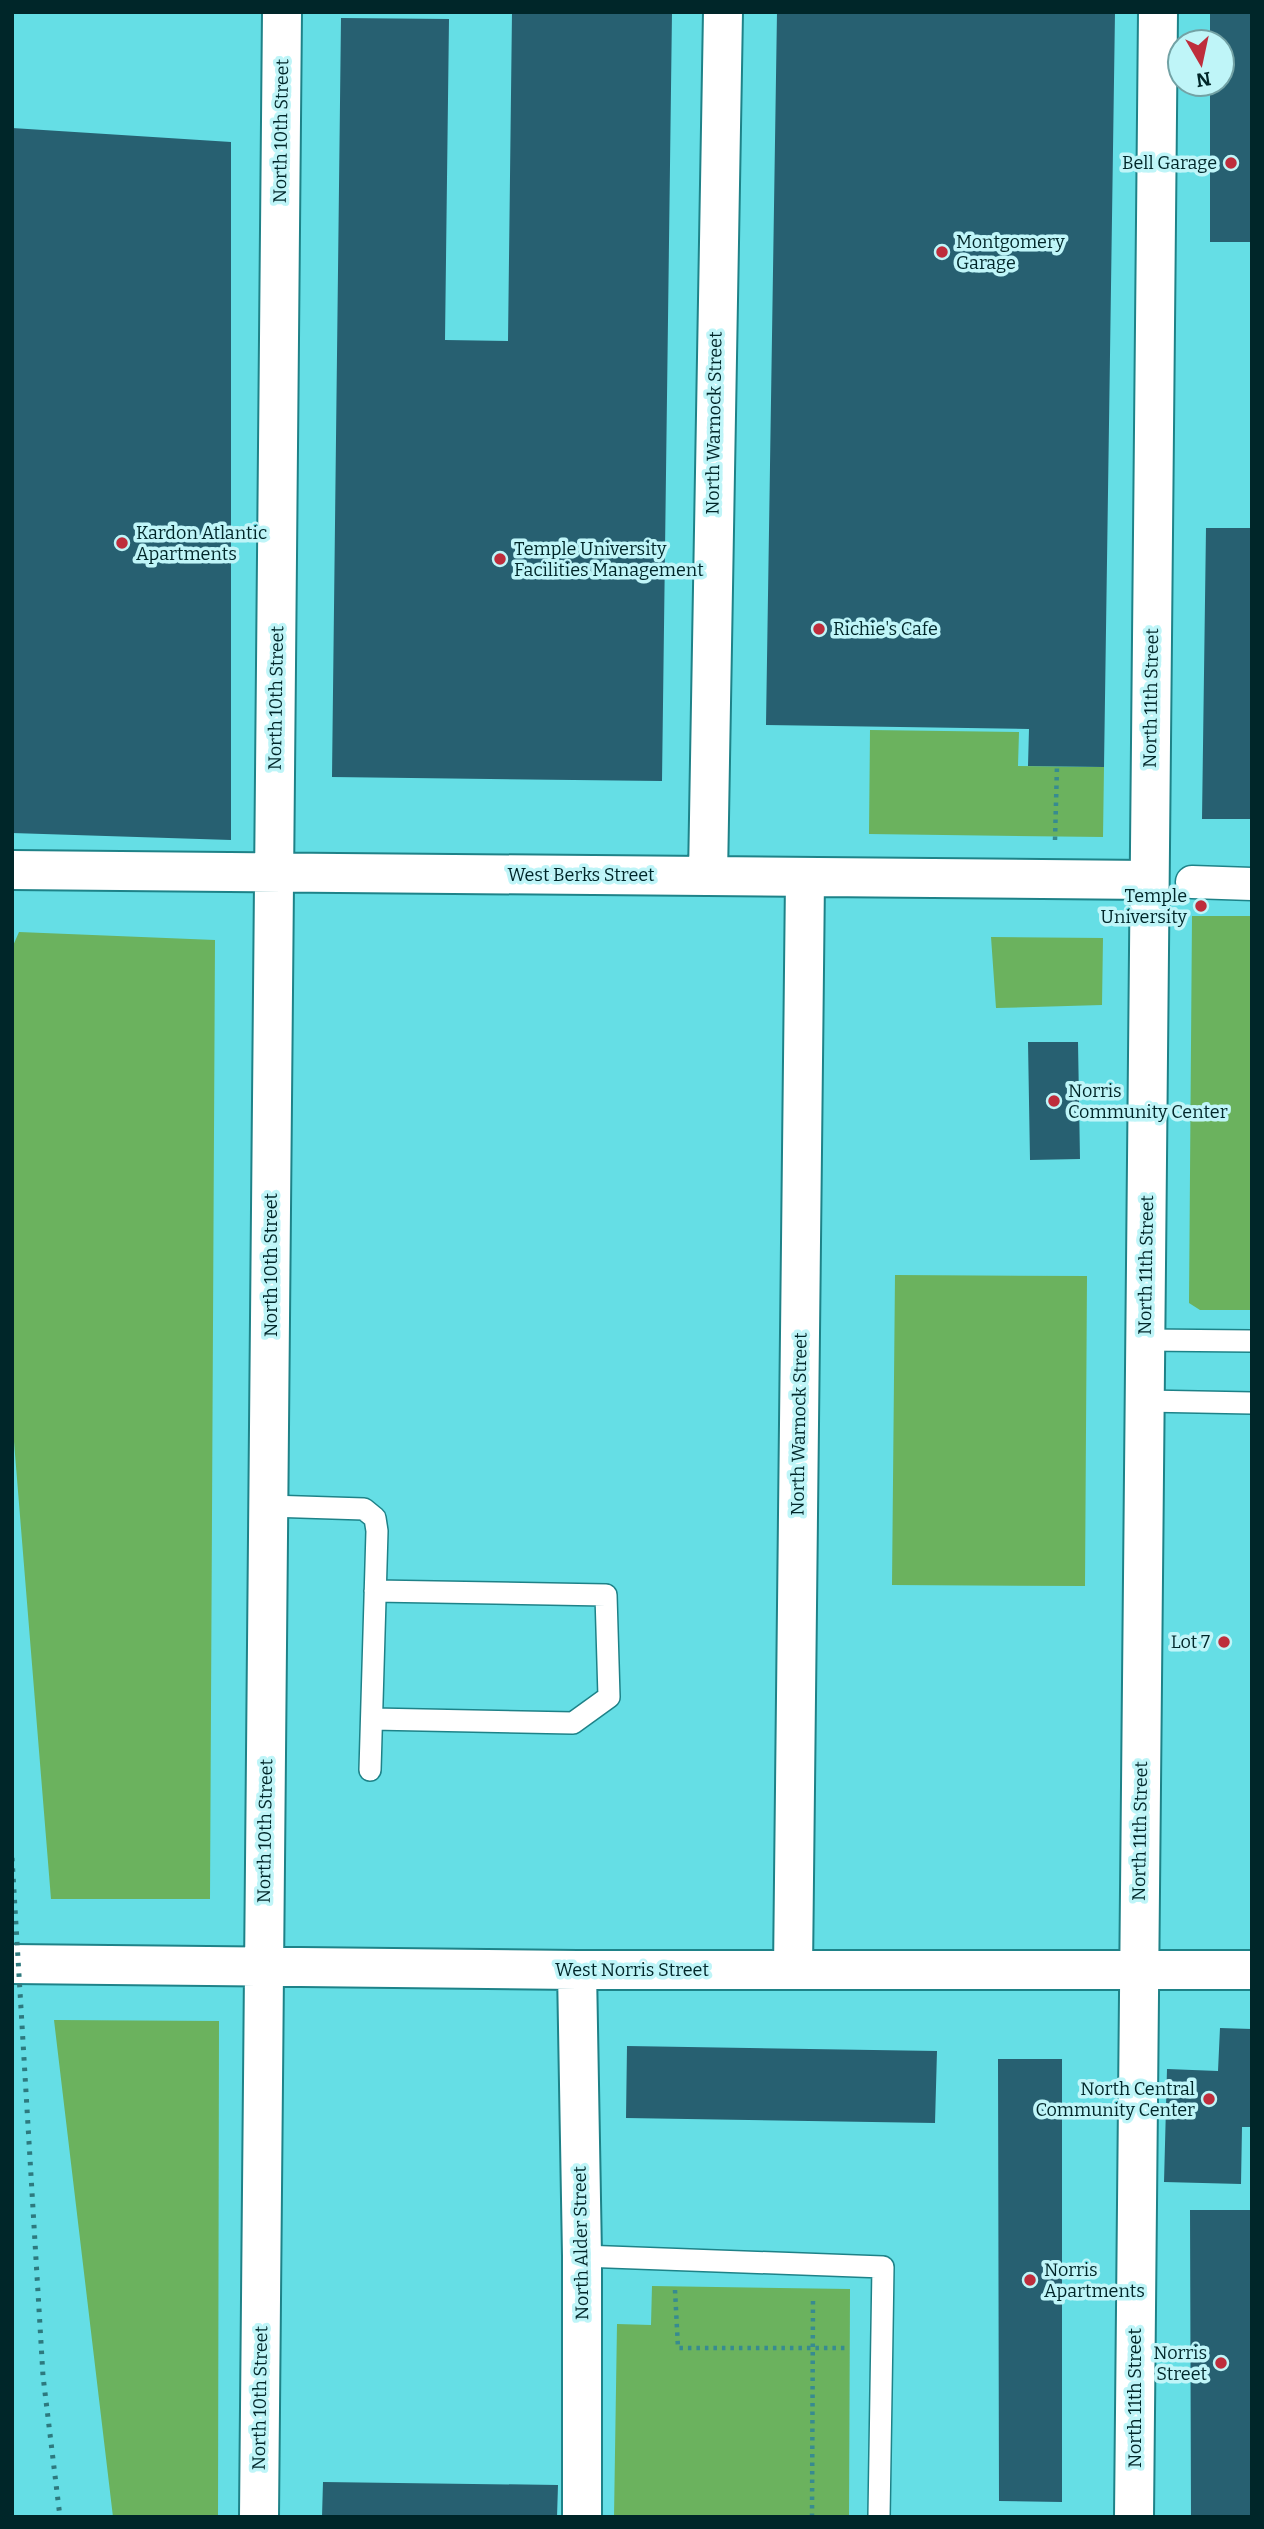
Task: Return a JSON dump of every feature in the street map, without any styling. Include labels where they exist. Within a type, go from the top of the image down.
[{"type":"street","name":"North 10th Street","points":[[259,2517],[282,12]]},
{"type":"street","name":"North Warnock Street","points":[[708,876],[723,12]]},
{"type":"street","name":"North 11th Street","points":[[1134,2517],[1158,12]]},
{"type":"street","name":"West Berks Street","points":[[12,870],[1149,880]]},
{"type":"street","name":"North Warnock Street","points":[[793,1970],[804,878]]},
{"type":"street","points":[[1192,882],[1252,884]]},
{"type":"street","name":"West Norris Street","points":[[12,1964],[577,1970],[1252,1970]]},
{"type":"street","name":"North Alder Street","points":[[577,1970],[582,2256],[582,2517]]},
{"type":"lane","points":[[1145,1340],[1252,1341]]},
{"type":"lane","points":[[1144,1401],[1252,1403]]},
{"type":"lane","points":[[269,1506],[363,1509],[375,1518],[377,1531],[370,1770]]},
{"type":"lane","points":[[373,1719],[573,1723],[609,1696],[606,1595],[375,1591]]},
{"type":"lane","points":[[582,2256],[883,2267],[878,2517]]},
{"type":"path","points":[[1055,879],[1057,766]]},
{"type":"path","points":[[674,2259],[678,2348],[881,2348]]},
{"type":"path","points":[[812,2517],[814,2264]]},
{"type":"green space","points":[[870,730],[1019,732],[1018,766],[1104,767],[1103,837],[869,834]]},
{"type":"green space","points":[[1192,916],[1252,916],[1252,1310],[1200,1310],[1189,1303]]},
{"type":"green space","points":[[19,932],[215,940],[210,1899],[51,1899],[12,1417],[12,948]]},
{"type":"green space","points":[[991,937],[1103,938],[1102,1005],[996,1008]]},
{"type":"green space","points":[[895,1275],[1087,1276],[1085,1586],[892,1585]]},
{"type":"green space","points":[[54,2020],[219,2021],[218,2517],[113,2517]]},
{"type":"green space","points":[[652,2286],[850,2289],[849,2517],[614,2517],[617,2324],[651,2325]]},
{"type":"building","name":"Temple University Facilities Management","points":[[512,12],[672,12],[662,781],[332,777],[341,18],[449,19],[445,340],[508,341]]},
{"type":"building","name":"Montgomery Garage","points":[[777,12],[1115,12],[1104,767],[1028,766],[1029,729],[766,725]]},
{"type":"building","name":"Bell Garage","points":[[1210,12],[1252,12],[1252,242],[1210,242],[1210,98],[1236,98],[1236,28],[1210,28]]},
{"type":"building","name":"Kardon Atlantic Apartments","points":[[12,128],[231,142],[231,840],[12,833]]},
{"type":"building","points":[[1206,528],[1252,528],[1252,819],[1202,819]]},
{"type":"building","name":"Norris Community Center","points":[[1028,1042],[1078,1042],[1080,1159],[1030,1160]]},
{"type":"building","name":"North Central Community Center","points":[[1220,2028],[1252,2029],[1252,2127],[1242,2127],[1241,2184],[1164,2182],[1167,2069],[1218,2071]]},
{"type":"building","points":[[627,2046],[937,2051],[935,2123],[626,2118]]},
{"type":"building","name":"Norris Apartments","points":[[998,2059],[1062,2059],[1062,2502],[999,2501]]},
{"type":"building","name":"Norris Street","points":[[1190,2210],[1252,2210],[1252,2517],[1191,2517]]},
{"type":"building","points":[[323,2482],[558,2485],[557,2517],[322,2517]]},
{"type":"railway","points":[[12,1858],[43,2376],[60,2517]]},
{"type":"place","name":"Bell Garage","points":[[1231,163]]},
{"type":"place","name":"Montgomery Garage","points":[[942,252]]},
{"type":"place","name":"Kardon Atlantic Apartments","points":[[122,543]]},
{"type":"place","name":"Temple University Facilities Management","points":[[500,559]]},
{"type":"place","name":"Richie's Cafe","points":[[819,629]]},
{"type":"place","name":"Temple University","points":[[1201,906]]},
{"type":"place","name":"Norris Community Center","points":[[1054,1101]]},
{"type":"place","name":"Lot 7","points":[[1224,1642]]},
{"type":"place","name":"North Central Community Center","points":[[1209,2099]]},
{"type":"place","name":"Norris Apartments","points":[[1030,2280]]},
{"type":"place","name":"Norris Street","points":[[1221,2363]]}]
